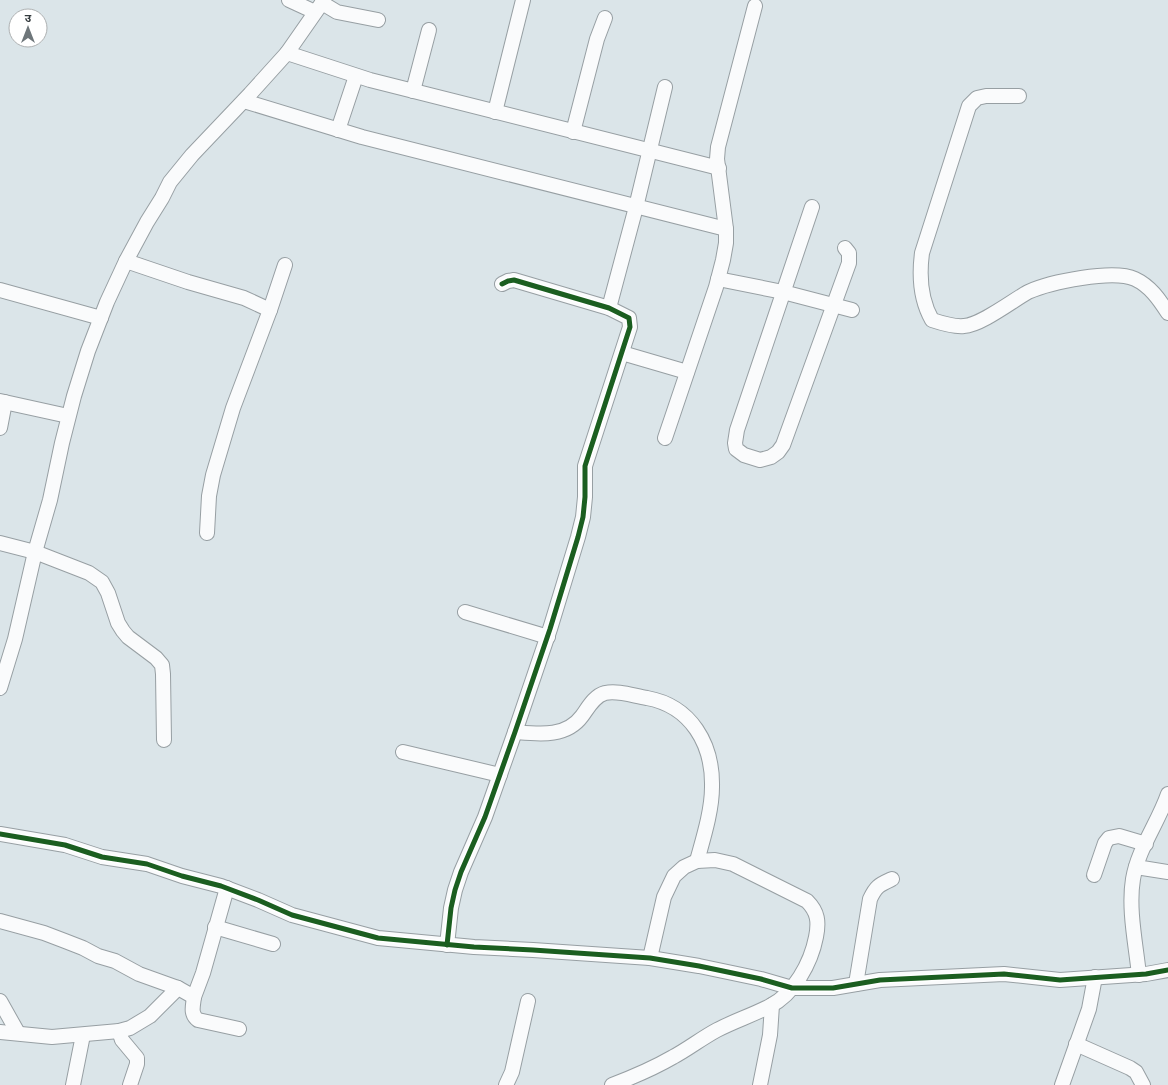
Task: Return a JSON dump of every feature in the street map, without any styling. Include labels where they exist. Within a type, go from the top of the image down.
[{"type":"street","points":[[289,0],[320,5],[337,12],[378,20]]},
{"type":"street","points":[[495,112],[523,0]]},
{"type":"street","points":[[0,688],[17,632],[34,552],[50,500],[68,416],[88,351],[126,261],[170,182],[192,155],[287,52],[320,5]]},
{"type":"street","points":[[665,438],[718,279],[726,243],[726,229],[718,168],[718,147],[755,6]]},
{"type":"street","points":[[574,132],[597,39],[605,18]]},
{"type":"street","points":[[413,91],[429,30]]},
{"type":"street","points":[[287,52],[356,76],[718,168]]},
{"type":"street","points":[[338,130],[356,76]]},
{"type":"street","points":[[609,308],[636,207],[665,87]]},
{"type":"street","points":[[1019,96],[986,96],[977,98],[969,106],[922,253],[920,270],[921,287],[927,312],[932,320],[942,324],[964,326],[975,324],[1030,292],[1052,284],[1089,276],[1122,275],[1134,278],[1144,284],[1158,297],[1168,313]]},
{"type":"street","points":[[244,100],[362,137],[726,229]]},
{"type":"street","points":[[812,207],[740,423],[735,443],[736,449],[744,455],[760,460],[771,457],[778,452],[783,445],[849,263],[849,253],[845,248]]},
{"type":"street","points":[[126,261],[188,282],[244,298],[270,310]]},
{"type":"street","points":[[207,533],[209,496],[213,475],[233,408],[270,310],[285,265]]},
{"type":"street","points":[[718,279],[783,292],[852,310]]},
{"type":"street","points":[[448,945],[451,908],[455,890],[461,872],[485,816],[515,732],[548,637],[578,537],[583,517],[585,497],[585,466],[630,327],[629,318],[609,308],[514,280],[502,284]]},
{"type":"street","points":[[0,290],[101,318]]},
{"type":"street","points":[[622,353],[687,372]]},
{"type":"street","points":[[0,428],[3,401],[68,416]]},
{"type":"street","points":[[0,543],[34,552],[89,574],[102,582],[108,593],[118,623],[123,631],[128,637],[156,658],[162,665],[164,674],[164,740]]},
{"type":"street","points":[[465,612],[548,637]]},
{"type":"street","points":[[515,732],[546,734],[571,727],[581,718],[598,696],[605,693],[615,692],[652,699],[668,704],[686,716],[703,739],[710,764],[712,787],[704,837],[697,861]]},
{"type":"street","points":[[403,752],[500,774]]},
{"type":"street","points":[[1139,975],[1131,904],[1133,880],[1136,867],[1168,794]]},
{"type":"street","points":[[0,834],[65,845],[102,857],[147,864],[182,876],[227,888],[292,915],[378,938],[448,945],[650,958],[700,966],[761,979],[792,988],[833,988],[880,980],[1004,974],[1060,980],[1139,975],[1168,970]]},
{"type":"street","points":[[1094,874],[1105,843],[1110,838],[1119,836],[1146,844]]},
{"type":"street","points":[[612,1085],[672,1058],[718,1030],[772,1005],[792,988],[806,968],[814,949],[817,932],[817,917],[815,909],[807,901],[733,864],[715,860],[697,861],[684,867],[674,876],[664,897],[650,958]]},
{"type":"street","points":[[1136,867],[1168,872]]},
{"type":"street","points":[[856,984],[870,899],[875,890],[892,879]]},
{"type":"street","points":[[227,888],[203,973],[194,997],[192,1013],[198,1020],[239,1029]]},
{"type":"street","points":[[0,921],[44,933],[66,941],[98,956],[115,961],[140,974],[178,988],[194,997]]},
{"type":"street","points":[[215,927],[273,944]]},
{"type":"street","points":[[1062,1085],[1089,1010],[1095,977]]},
{"type":"street","points":[[0,1032],[52,1037],[119,1031],[130,1028],[150,1016],[178,988]]},
{"type":"street","points":[[0,1001],[18,1033]]},
{"type":"street","points":[[506,1085],[512,1072],[528,1001]]},
{"type":"street","points":[[760,1085],[770,1036],[772,1005]]},
{"type":"street","points":[[119,1031],[124,1044],[137,1058],[134,1084]]},
{"type":"street","points":[[73,1085],[83,1035]]},
{"type":"street","points":[[1076,1044],[1130,1068],[1136,1072],[1143,1085]]},
{"type":"cycle path","points":[[447,945],[451,908],[455,890],[461,872],[485,817],[515,732],[550,629],[578,537],[583,517],[585,497],[585,466],[630,327],[629,318],[609,308],[514,280],[502,284]]},
{"type":"cycle path","points":[[0,834],[65,845],[102,857],[147,864],[182,876],[221,886],[292,915],[378,938],[474,947],[650,958],[699,966],[761,979],[792,988],[833,988],[880,980],[1004,974],[1060,980],[1146,974],[1168,970]]}]
